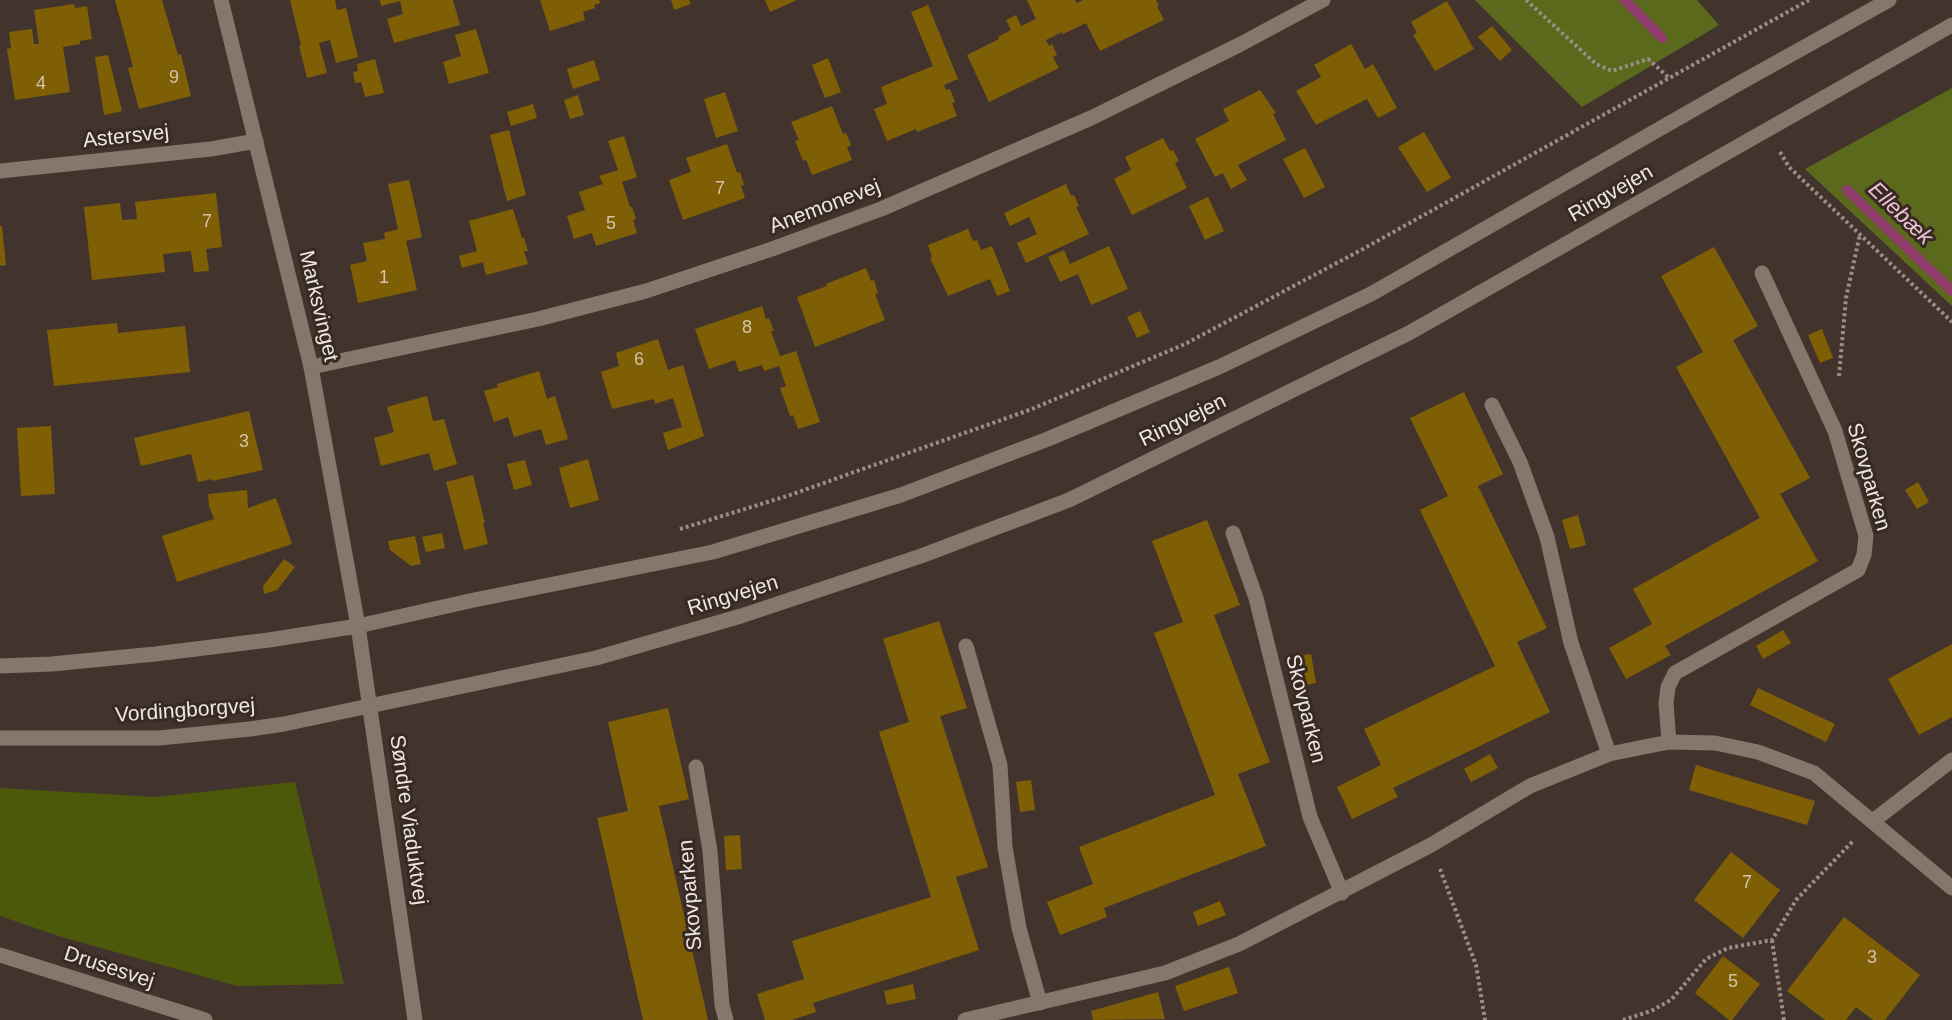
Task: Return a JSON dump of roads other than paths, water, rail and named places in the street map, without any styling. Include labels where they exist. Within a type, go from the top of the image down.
[{"type":"street","name":"Marksvinget","points":[[221,0],[311,367],[358,626]]},
{"type":"street","name":"Anemonevej","points":[[311,367],[538,319],[646,291],[772,249],[892,205],[1092,118],[1239,45],[1323,0]]},
{"type":"street","name":"Ringvejen","points":[[358,626],[712,552],[901,495],[1048,439],[1219,368],[1371,294],[1889,0]]},
{"type":"street","name":"Ringvejen","points":[[371,706],[597,658],[741,616],[921,556],[1069,500],[1409,333],[1952,26]]},
{"type":"street","name":"Astersvej","points":[[0,171],[211,149],[256,141]]},
{"type":"street","name":"Skovparken","points":[[1670,742],[1666,703],[1668,687],[1676,673],[1858,570],[1864,555],[1866,536],[1834,431],[1762,273]]},
{"type":"street","points":[[1492,405],[1520,462],[1547,537],[1571,643],[1609,754]]},
{"type":"street","name":"Skovparken","points":[[1233,533],[1256,598],[1310,816],[1342,893]]},
{"type":"street","points":[[0,666],[52,664],[155,654],[358,626]]},
{"type":"street","name":"Søndre Viaduktvej","points":[[358,626],[415,1020]]},
{"type":"street","points":[[966,646],[1000,765],[1005,847],[1019,928],[1040,1002]]},
{"type":"street","name":"Vordingborgvej","points":[[0,738],[159,738],[250,729],[371,706]]},
{"type":"street","points":[[965,1020],[1165,973],[1239,944],[1342,893],[1431,845],[1530,786],[1609,754],[1670,742],[1715,743],[1758,752],[1814,773],[1952,888]]},
{"type":"street","points":[[1873,821],[1952,760]]},
{"type":"street","name":"Skovparken","points":[[696,767],[710,851],[722,1005],[726,1020]]},
{"type":"street","name":"Drusesvej","points":[[0,955],[205,1020]]},
{"type":"waterway","name":"Ellebæk","points":[[1625,0],[1662,38]]},
{"type":"waterway","name":"Ellebæk","points":[[1847,190],[1952,291]]}]
